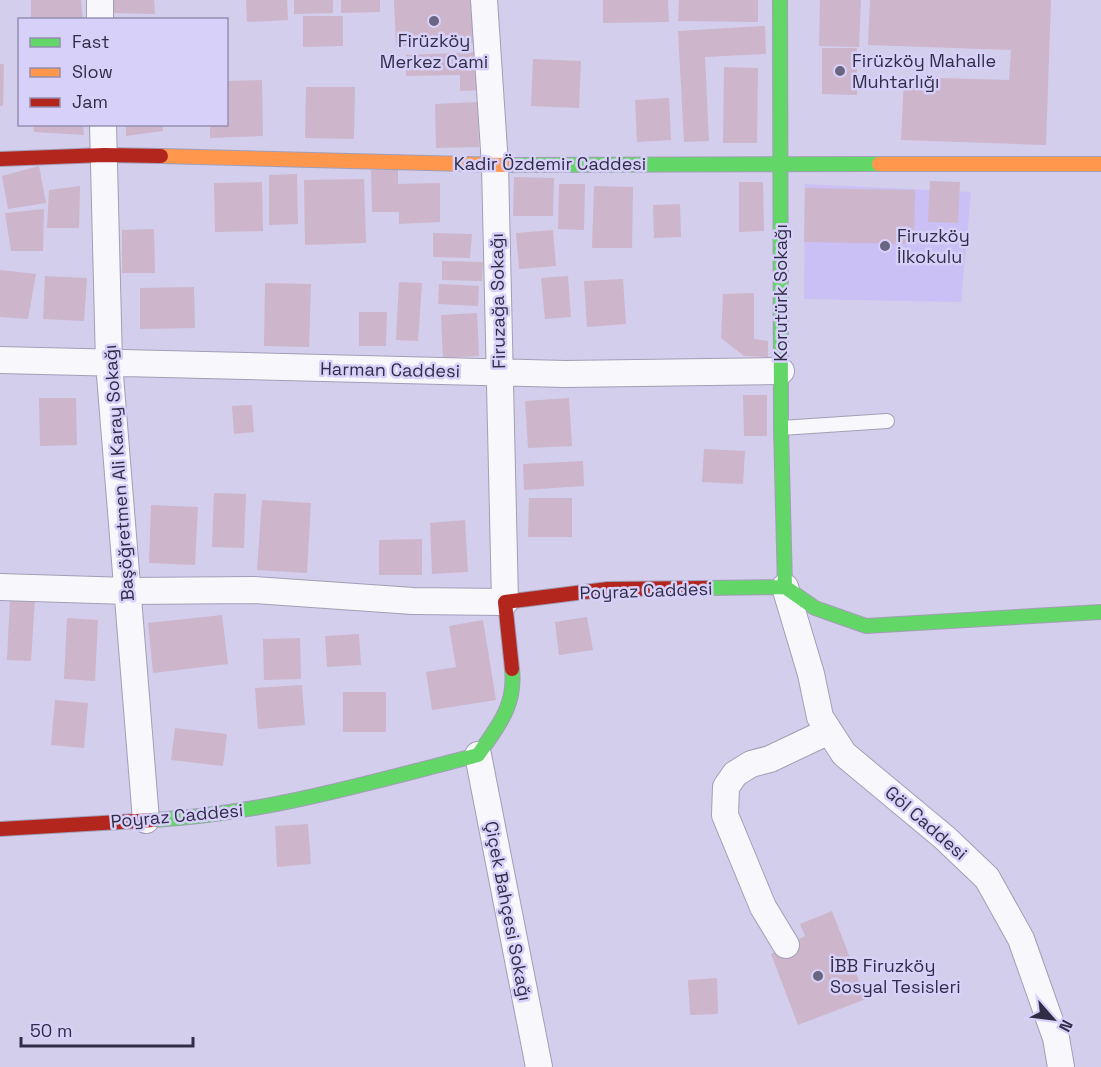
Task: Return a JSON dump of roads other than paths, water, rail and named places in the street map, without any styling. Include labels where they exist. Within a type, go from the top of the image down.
[{"type":"street","points":[[100,0],[100,18]]},
{"type":"street","name":"Firuzağa Sokağı","points":[[484,0],[495,165],[505,602]]},
{"type":"street","name":"Korutürk Sokağı","points":[[780,0],[781,428],[785,587]]},
{"type":"street","name":"Başöğretmen Ali Karay Sokağı","points":[[103,126],[109,363],[146,820]]},
{"type":"street","name":"Kadir Özdemir Caddesi","points":[[0,159],[104,156],[495,165],[1101,164]]},
{"type":"street","name":"Harman Caddesi","points":[[0,360],[499,372],[781,371]]},
{"type":"street","points":[[0,587],[128,591],[254,590],[413,601],[505,602],[514,689],[505,715],[478,755]]},
{"type":"street","points":[[785,587],[815,608],[866,626],[1101,612]]},
{"type":"street","name":"Poyraz Caddesi","points":[[505,602],[608,589],[785,587]]},
{"type":"street","name":"Göl Caddesi","points":[[785,587],[811,674],[819,717],[844,754],[945,838],[987,878],[1021,939],[1056,1038],[1061,1067]]},
{"type":"street","points":[[786,945],[763,907],[725,815],[726,788],[735,774],[751,764],[770,759],[829,732]]},
{"type":"street","name":"Poyraz Caddesi","points":[[0,829],[198,818],[290,802],[478,755]]},
{"type":"street","name":"Çiçek Bahçesi Sokağı","points":[[478,755],[539,1067]]},
{"type":"lane","points":[[781,428],[887,421]]},
{"type":"place","name":"Firüzköy Merkez Cami","points":[[434,21]]},
{"type":"place","name":"Firüzköy Mahalle Muhtarlığı","points":[[840,71]]},
{"type":"place","name":"Firuzköy İlkokulu","points":[[885,246]]},
{"type":"place","name":"İBB Firuzköy Sosyal Tesisleri","points":[[818,976]]}]
